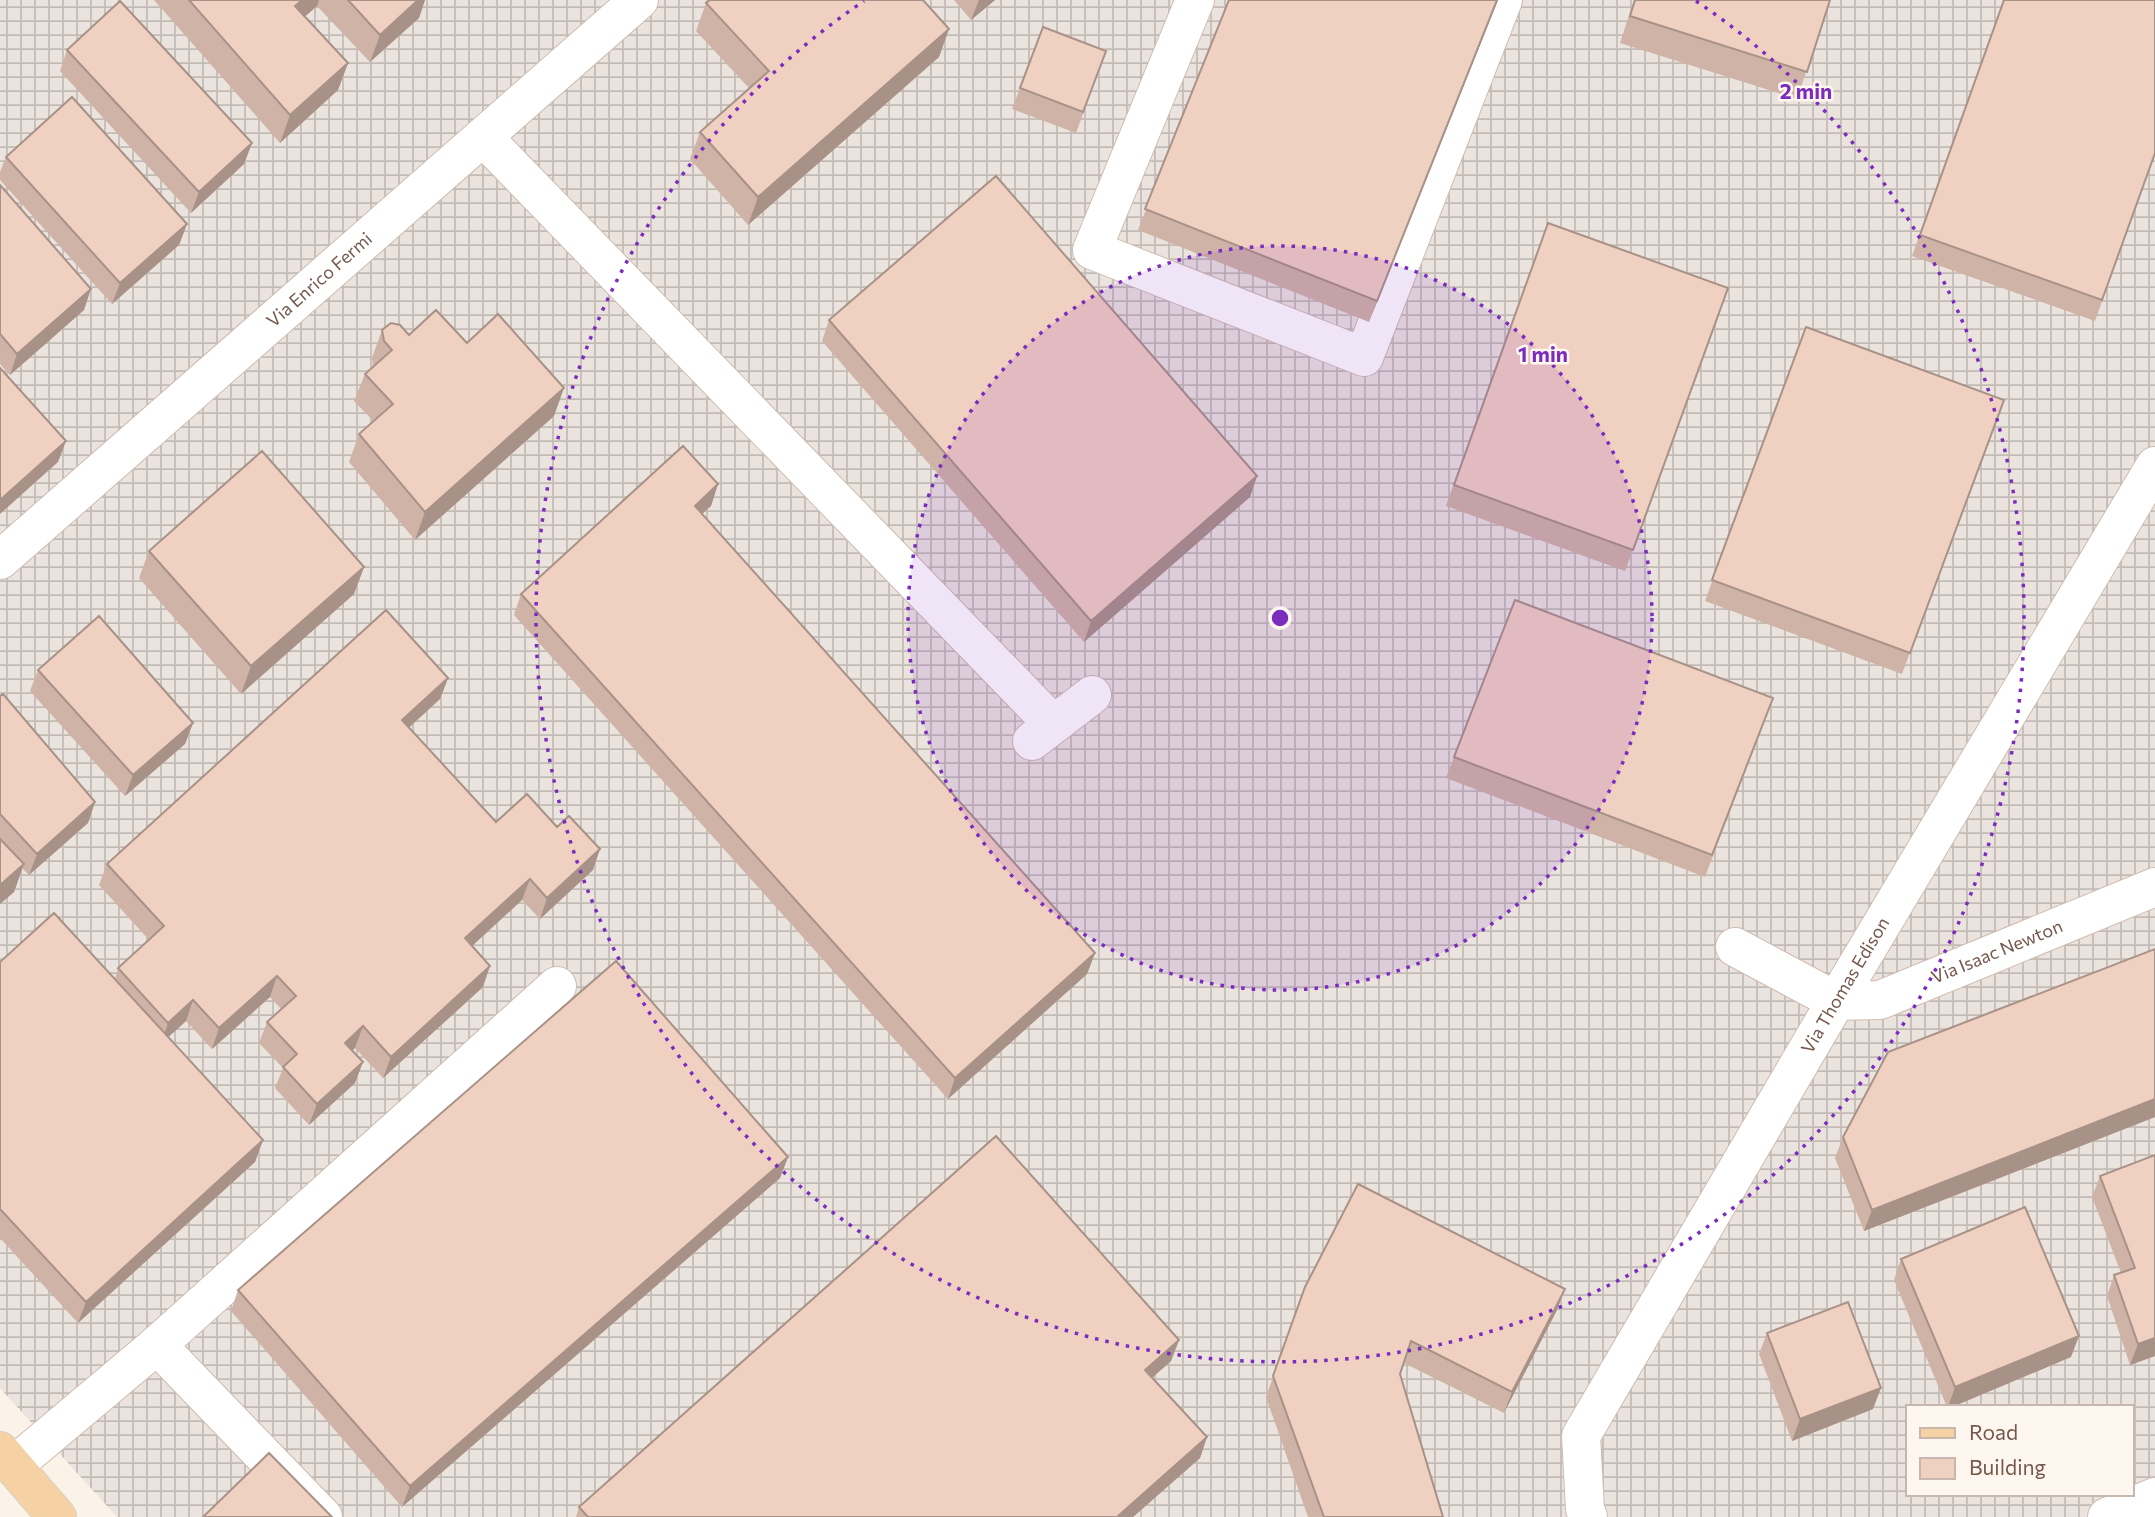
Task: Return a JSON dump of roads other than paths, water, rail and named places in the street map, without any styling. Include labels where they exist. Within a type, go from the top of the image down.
[{"type":"main road","points":[[6,1459],[57,1517]]},
{"type":"street","name":"Via Enrico Fermi","points":[[0,560],[639,0]]},
{"type":"street","points":[[1195,0],[1092,250],[1364,357],[1503,0]]},
{"type":"street","points":[[483,137],[1042,733],[1092,695]]},
{"type":"street","name":"Via Thomas Edison","points":[[1588,1517],[1585,1509],[1581,1436],[2155,466]]},
{"type":"street","name":"Via Isaac Newton","points":[[1836,1001],[1880,1000],[2155,887]]},
{"type":"street","points":[[1735,947],[1836,1001]]},
{"type":"street","points":[[6,1459],[157,1345],[557,986]]},
{"type":"street","points":[[157,1345],[323,1517]]},
{"type":"street","points":[[2107,1517],[2155,1497]]}]
